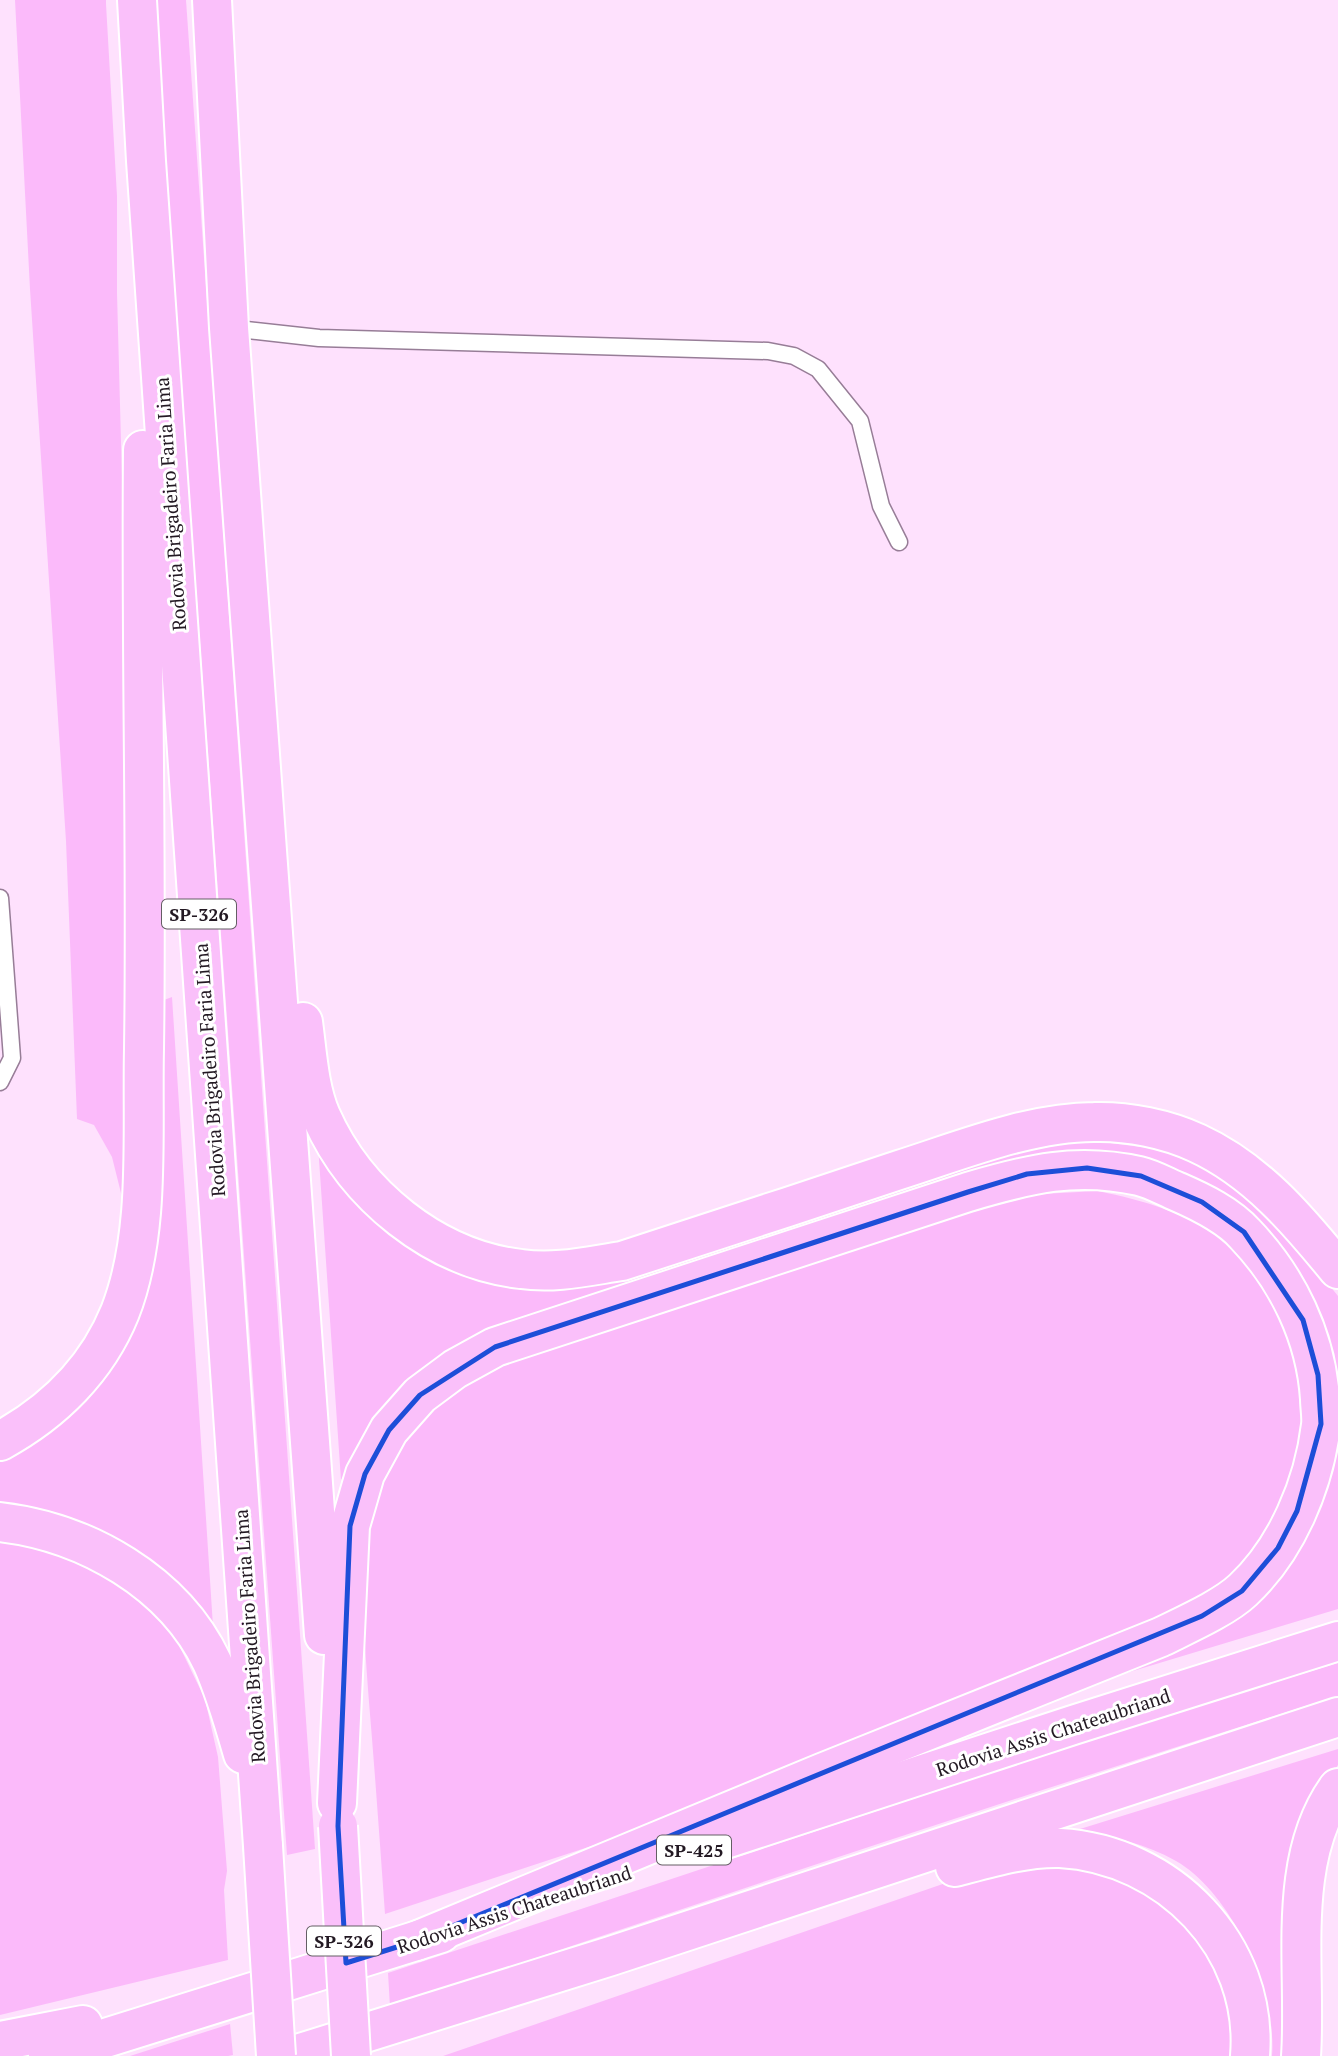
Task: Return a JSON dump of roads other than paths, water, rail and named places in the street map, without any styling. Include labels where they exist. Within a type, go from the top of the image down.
[{"type":"highway","name":"Rodovia Brigadeiro Faria Lima","points":[[137,0],[263,1837]]},
{"type":"highway","name":"SP-326","points":[[212,0],[229,328],[337,1815],[351,2056]]},
{"type":"highway","points":[[0,1441],[38,1416],[74,1387],[101,1350],[120,1311],[134,1265],[141,1214],[145,969],[142,540],[146,161]]},
{"type":"highway","points":[[246,552],[309,1067],[320,1115],[338,1147],[363,1181],[394,1214],[431,1240],[475,1259],[521,1269],[566,1270],[622,1261],[971,1147],[1038,1128],[1094,1122],[1146,1127],[1196,1143],[1236,1164],[1286,1209],[1338,1269]]},
{"type":"highway","points":[[337,1815],[350,1526],[365,1474],[389,1430],[420,1395],[455,1369],[495,1347],[1027,1174],[1087,1168],[1141,1176],[1202,1202],[1244,1232],[1277,1274],[1303,1320],[1318,1375],[1321,1424],[1311,1469],[1297,1511],[1278,1548],[1242,1591],[1161,1637],[822,1773],[416,1941]]},
{"type":"highway","points":[[0,1522],[43,1531],[81,1544],[122,1563],[157,1590],[182,1615],[212,1661],[242,1750],[263,1837]]},
{"type":"highway","name":"Rodovia Assis Chateaubriand","points":[[48,2056],[416,1941],[1073,1724],[1338,1641]]},
{"type":"highway","points":[[291,2056],[611,1956],[1338,1717]]},
{"type":"highway","points":[[1301,2056],[1301,1924],[1309,1853],[1328,1801],[1338,1788]]},
{"type":"highway","name":"SP-326","points":[[263,1837],[276,2056]]},
{"type":"highway","points":[[611,1956],[1003,1855],[1058,1848],[1096,1853],[1138,1869],[1182,1894],[1213,1927],[1234,1964],[1245,1993],[1252,2039],[1250,2056]]},
{"type":"highway","points":[[0,2041],[240,1994]]},
{"type":"lane","points":[[229,328],[319,338],[768,351],[794,356],[818,369],[860,421],[881,506],[900,542]]},
{"type":"lane","points":[[0,898],[12,1058],[0,1082]]}]
